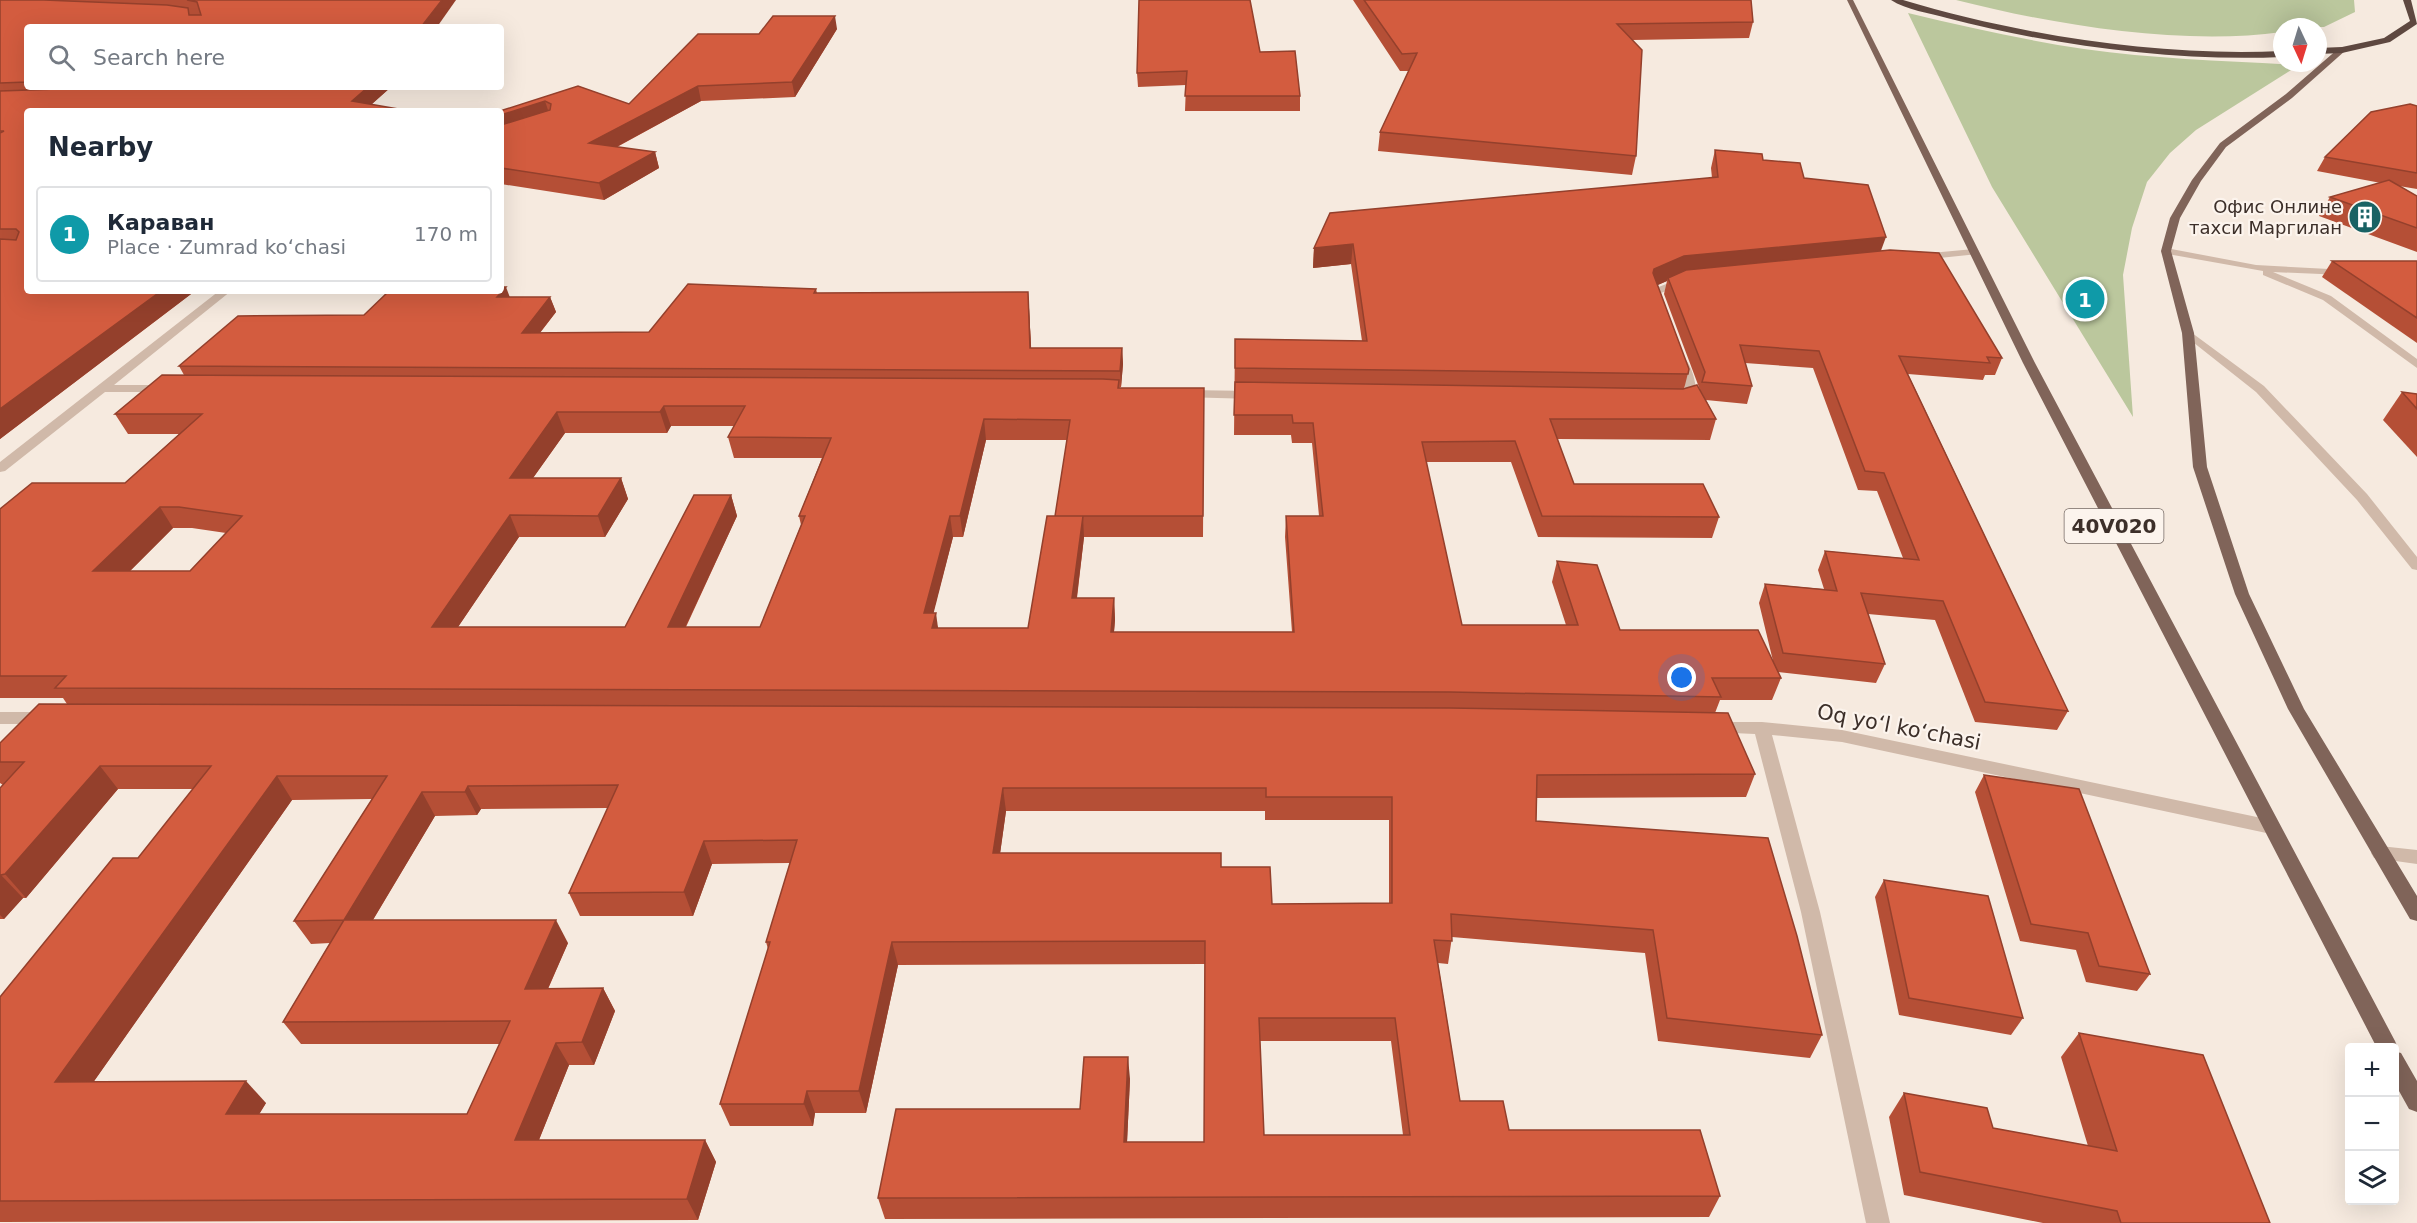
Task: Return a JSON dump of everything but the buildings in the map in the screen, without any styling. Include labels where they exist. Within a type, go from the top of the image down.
[{"type":"highway","points":[[1895,0],[1935,13],[2010,31],[2097,44],[2188,53],[2273,54]]},
{"type":"highway","points":[[2387,40],[2414,22],[2408,0]]},
{"type":"highway","points":[[2327,51],[2343,50],[2407,37]]},
{"type":"main road","name":"40V020","points":[[1850,0],[2029,363],[2386,1043]]},
{"type":"main road","points":[[2343,50],[2289,96],[2223,145],[2197,180],[2175,218],[2166,251],[2188,333],[2200,467],[2242,594],[2296,709],[2417,913]]},
{"type":"main road","points":[[2399,1069],[2417,1102]]},
{"type":"street","points":[[2166,251],[2256,268],[2350,272]]},
{"type":"street","points":[[1906,258],[1974,252]]},
{"type":"street","points":[[2256,268],[2327,298],[2417,365]]},
{"type":"street","points":[[1663,314],[1655,292],[1679,281],[1702,279]]},
{"type":"street","points":[[0,468],[222,294]]},
{"type":"street","points":[[2188,333],[2260,389],[2362,497],[2417,566]]},
{"type":"street","points":[[1666,403],[1678,403],[1690,399],[1692,390],[1676,346]]},
{"type":"street","points":[[102,388],[173,389]]},
{"type":"street","points":[[1176,394],[1271,396]]},
{"type":"street","points":[[0,718],[60,718]]},
{"type":"street","name":"Oq yoʻl koʻchasi","points":[[1703,727],[1762,728],[1842,736],[2271,827]]},
{"type":"street","points":[[1762,728],[1778,781],[1824,976],[1878,1223]]},
{"type":"street","points":[[2380,853],[2417,857]]},
{"type":"green space","points":[[1956,0],[2354,0],[2355,12],[2327,26],[2327,18],[2273,18],[2273,33],[2203,36],[2118,31],[2034,18]]},
{"type":"green space","points":[[1908,13],[2039,42],[2084,49],[2164,57],[2273,63],[2273,72],[2288,72],[2196,130],[2170,153],[2147,182],[2132,228],[2123,275],[2133,417],[1992,187]]},
{"type":"place","name":"Офис Онлине тахси Маргилан","points":[[2365,217]]},
{"type":"place","name":"Караван","points":[[2085,299]]}]
